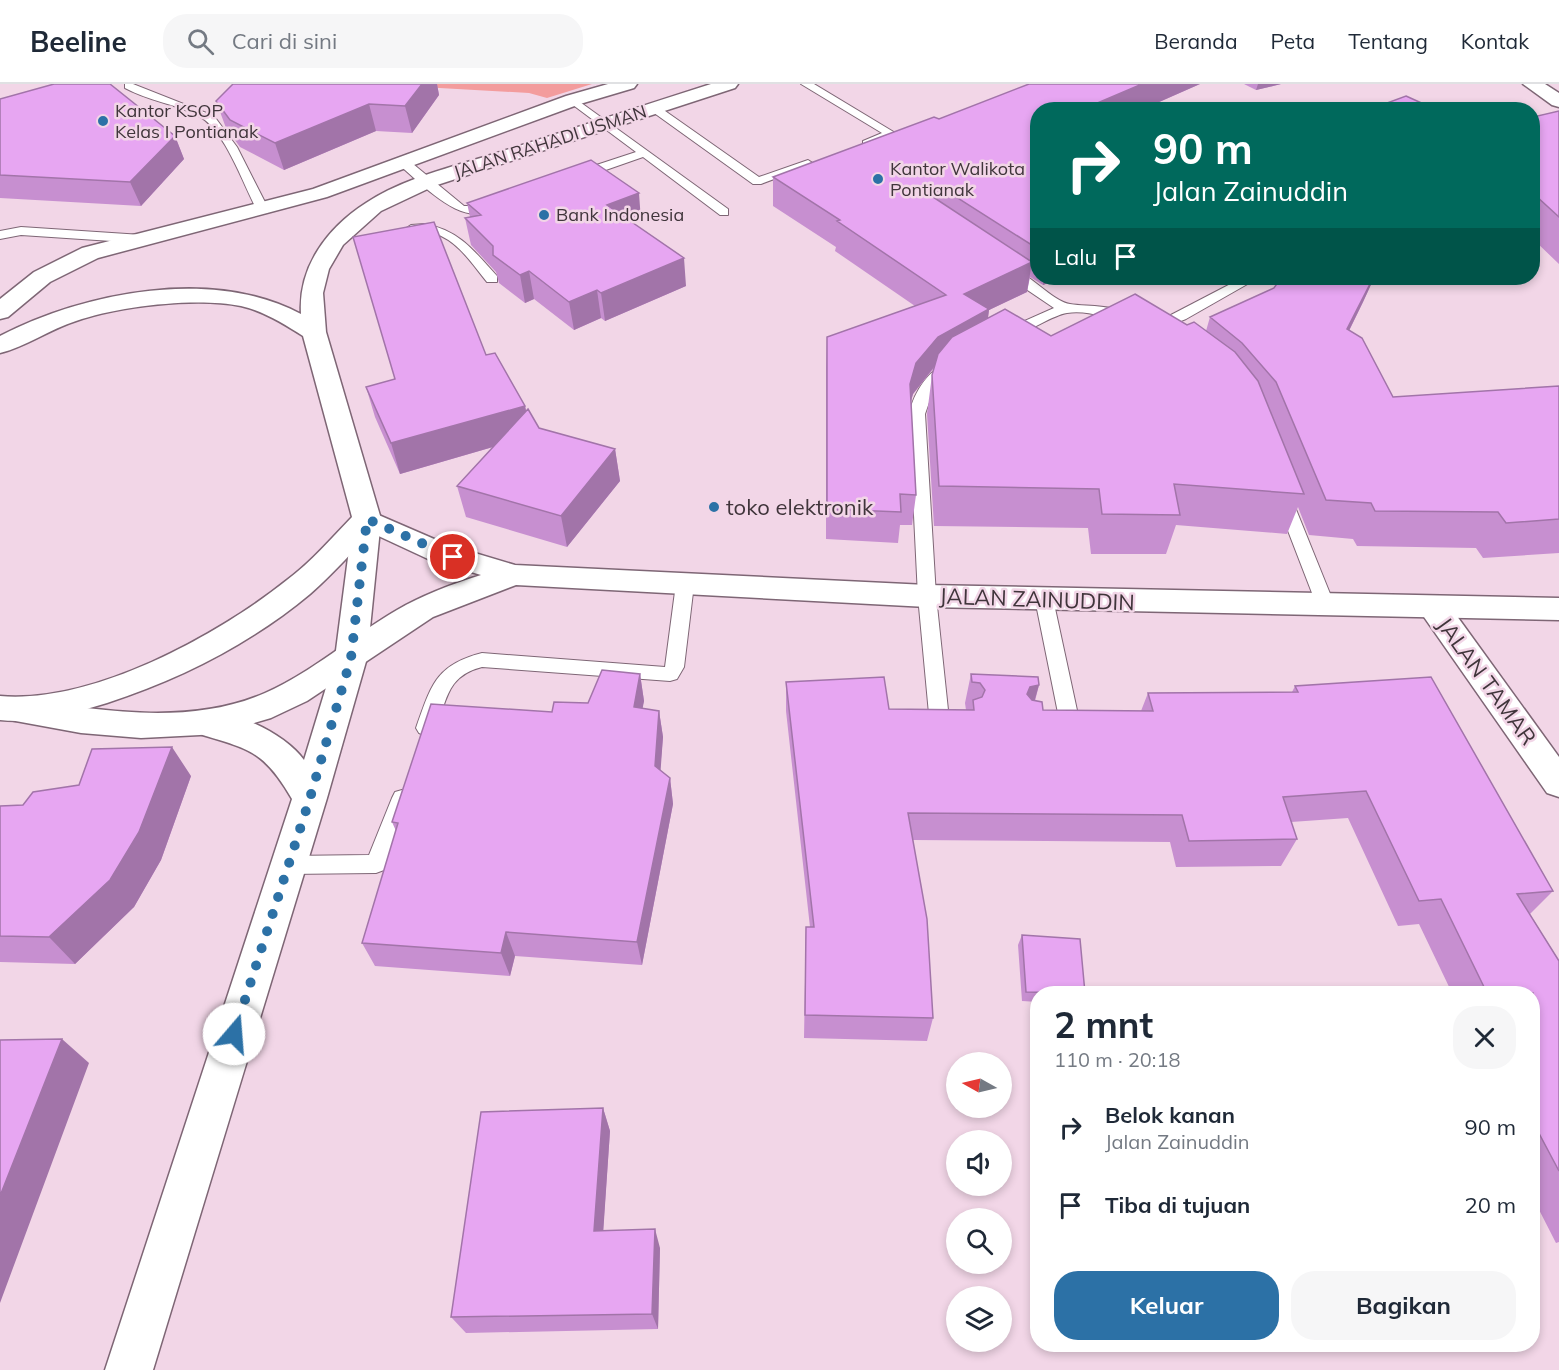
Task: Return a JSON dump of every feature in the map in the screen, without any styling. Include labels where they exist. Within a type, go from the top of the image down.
[{"type":"main road","name":"JALAN RAHADI USMAN","points":[[0,312],[35,280],[58,266],[90,253],[263,210],[320,193],[573,100],[628,84]]},
{"type":"main road","name":"JALAN RAHADI USMAN","points":[[367,519],[314,332],[311,292],[318,269],[334,241],[374,207],[427,182],[729,84]]},
{"type":"main road","points":[[1532,84],[1559,101]]},
{"type":"main road","points":[[0,346],[61,316],[98,305],[179,297],[247,300],[276,310],[314,332]]},
{"type":"main road","points":[[129,1370],[310,798],[351,658],[367,519]]},
{"type":"main road","points":[[11,709],[100,694],[159,672],[220,642],[290,594],[367,519]]},
{"type":"main road","name":"JALAN ZAINUDDIN","points":[[367,519],[438,552],[515,575],[927,596],[1435,609],[1559,609]]},
{"type":"main road","name":"JALAN ZAINUDDIN","points":[[205,723],[259,709],[289,695],[351,658],[394,626],[427,607],[466,590],[515,575]]},
{"type":"main road","name":"JALAN TAMAR","points":[[1435,609],[1559,783]]},
{"type":"main road","points":[[11,709],[87,722],[143,726],[205,723],[255,735],[277,748],[310,798]]},
{"type":"lane","points":[[806,84],[891,134],[854,148]]},
{"type":"lane","points":[[129,86],[151,99],[203,114],[217,125],[263,210]]},
{"type":"lane","points":[[573,100],[724,212]]},
{"type":"lane","points":[[654,108],[757,181],[820,160]]},
{"type":"lane","points":[[565,180],[644,153]]},
{"type":"lane","points":[[404,162],[466,211],[508,199]]},
{"type":"lane","points":[[402,230],[425,227],[443,230],[492,279]]},
{"type":"lane","points":[[0,235],[21,231],[142,239]]},
{"type":"lane","points":[[334,241],[357,237]]},
{"type":"lane","points":[[994,261],[1064,308]]},
{"type":"lane","points":[[1149,330],[1181,316],[1238,285]]},
{"type":"lane","points":[[993,342],[1048,312],[1064,308],[1085,308],[1110,313],[1149,330],[1164,340]]},
{"type":"lane","points":[[967,357],[941,372],[927,385],[919,398],[917,414],[927,596],[939,714],[947,720],[967,719]]},
{"type":"lane","points":[[1279,485],[1326,606]]},
{"type":"lane","points":[[419,748],[442,683],[451,671],[465,663],[482,660],[670,674],[675,667],[685,584]]},
{"type":"lane","points":[[1032,721],[1062,721],[1068,715],[1044,599]]},
{"type":"lane","points":[[288,865],[376,864],[408,781]]},
{"type":"shaded area","points":[[369,84],[592,84],[547,98],[529,93]]},
{"type":"building","points":[[54,84],[110,84],[175,136],[130,182],[0,175],[0,99]]},
{"type":"building","points":[[233,84],[422,84],[405,106],[369,104],[275,143],[230,120],[216,101]]},
{"type":"building","points":[[1029,84],[1142,84],[1100,102],[1030,102],[1030,244],[939,186],[932,188],[933,197],[1030,261],[1030,263],[964,294],[989,309],[938,337],[916,363],[910,384],[916,495],[900,494],[901,512],[827,509],[827,337],[946,295],[837,221],[840,220],[773,177],[934,117],[939,119]]},
{"type":"building","points":[[1406,96],[1419,102],[1390,102]]},
{"type":"building","points":[[1559,111],[1559,217],[1540,200],[1540,115]]},
{"type":"building","points":[[591,160],[639,193],[607,205],[684,258],[601,293],[597,290],[569,302],[529,271],[520,275],[493,255],[493,246],[465,218],[481,215],[467,203]]},
{"type":"building","points":[[434,222],[486,355],[495,353],[525,406],[391,443],[366,387],[395,379],[353,237]]},
{"type":"building","points":[[1276,285],[1369,285],[1347,329],[1362,338],[1393,397],[1559,386],[1559,519],[1506,523],[1498,512],[1375,511],[1371,503],[1326,500],[1276,382],[1242,343],[1210,317]]},
{"type":"building","points":[[1135,294],[1187,325],[1194,322],[1235,352],[1258,381],[1304,494],[1174,484],[1180,515],[1102,514],[1099,489],[939,486],[932,375],[938,354],[952,337],[1005,309],[1051,336]]},
{"type":"building","points":[[528,409],[539,428],[615,449],[561,516],[457,486]]},
{"type":"building","points":[[602,670],[640,674],[634,707],[659,711],[655,766],[670,778],[637,942],[506,932],[501,953],[362,943],[398,823],[392,822],[431,704],[552,712],[554,702],[588,703]]},
{"type":"building","points":[[971,674],[1038,677],[1039,685],[1030,687],[1027,694],[1032,700],[1042,702],[1043,710],[1153,711],[1148,693],[1298,692],[1295,686],[1431,677],[1553,891],[1517,894],[1559,961],[1559,1171],[1540,1135],[1540,986],[1484,986],[1441,899],[1419,901],[1366,791],[1283,797],[1297,839],[1189,841],[1182,815],[908,813],[927,919],[933,1018],[805,1015],[806,927],[814,927],[786,682],[884,677],[889,709],[974,710],[973,700],[982,697],[985,690],[980,683],[972,682]]},
{"type":"building","points":[[172,747],[139,832],[110,880],[49,937],[0,936],[0,806],[23,805],[33,792],[79,785],[92,749]]},
{"type":"building","points":[[1022,935],[1080,939],[1084,986],[1030,986],[1030,992],[1026,992]]},
{"type":"building","points":[[62,1039],[0,1196],[0,1040]]},
{"type":"building","points":[[603,1108],[594,1231],[655,1229],[652,1314],[451,1317],[481,1112]]},
{"type":"place","name":"Kantor KSOP Kelas I Pontianak","points":[[103,121]]},
{"type":"place","name":"Kantor Walikota Pontianak","points":[[878,179]]},
{"type":"place","name":"Bank Indonesia","points":[[544,215]]},
{"type":"place","name":"toko elektronik","points":[[714,507]]},
{"type":"route","points":[[234,1034],[310,798],[351,658],[367,519],[412,541],[453,557]]}]
